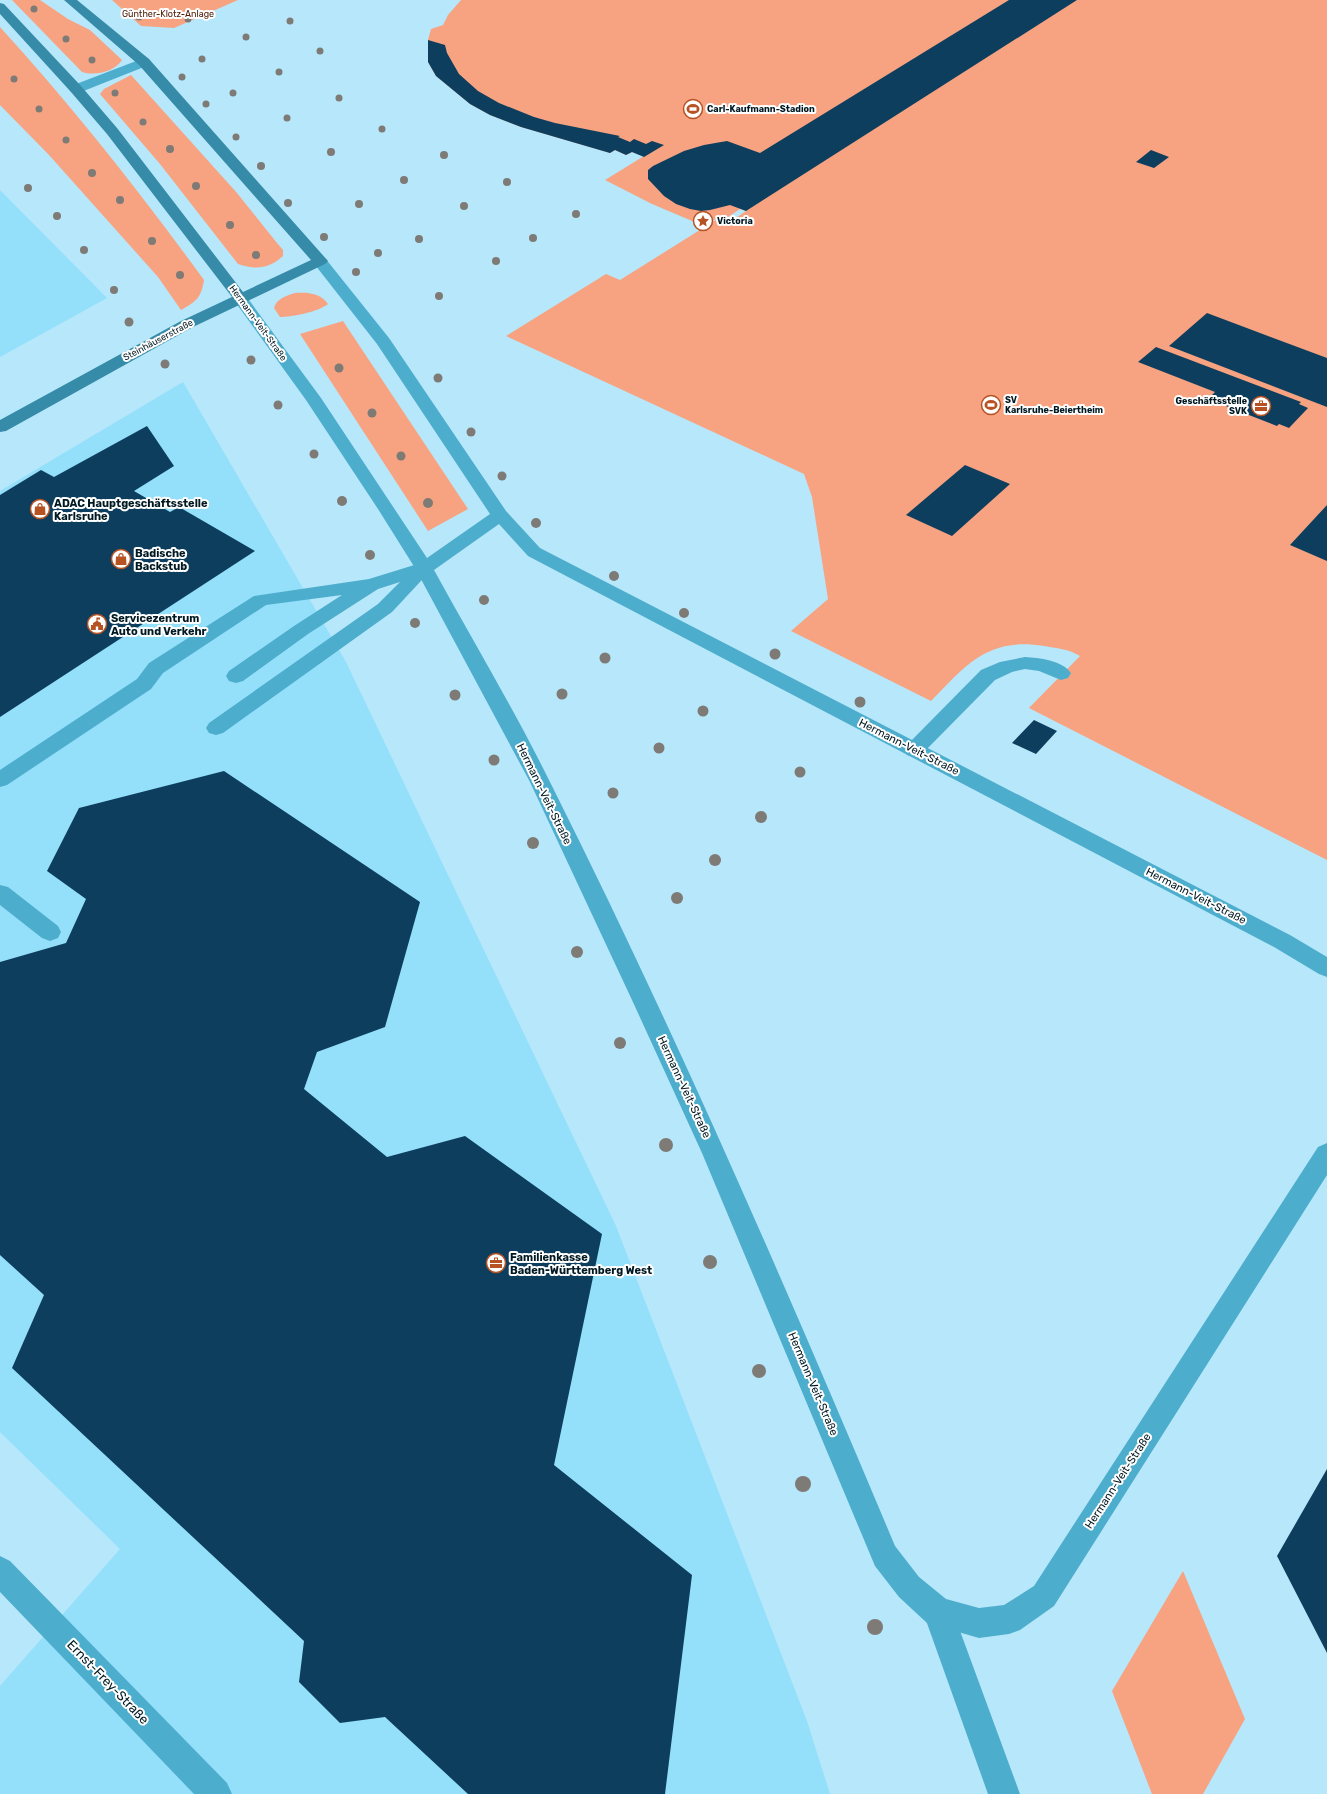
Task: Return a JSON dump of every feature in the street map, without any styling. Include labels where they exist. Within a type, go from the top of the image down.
[{"type":"street","name":"Hermann-Veit-Straße","points":[[70,0],[144,62],[320,261],[383,341],[500,515],[534,552],[1282,941],[1327,968]]},
{"type":"street","name":"Hermann-Veit-Straße","points":[[0,7],[76,89],[112,131],[241,299],[313,398],[387,509],[424,568],[540,782],[644,1000],[717,1160],[866,1508],[885,1556],[909,1587],[938,1612],[979,1623],[1010,1619],[1044,1596],[1327,1154]]},
{"type":"street","points":[[76,89],[144,62]]},
{"type":"street","name":"Steinhäuserstraße","points":[[0,427],[172,331],[320,261]]},
{"type":"street","points":[[216,728],[385,608],[424,568],[500,515]]},
{"type":"street","points":[[0,780],[144,684],[156,668],[261,600],[371,585],[424,568]]},
{"type":"street","points":[[236,676],[301,630],[371,585]]},
{"type":"street","points":[[914,750],[988,675],[1007,667],[1025,663],[1043,665],[1061,673]]},
{"type":"street","points":[[0,893],[50,932]]},
{"type":"street","name":"Ernst-Frey-Straße","points":[[0,1571],[216,1794]]},
{"type":"street","points":[[938,1612],[1004,1794]]},
{"type":"shaded area","points":[[0,190],[107,298],[0,357]]},
{"type":"shaded area","points":[[183,382],[346,662],[616,1226],[807,1721],[830,1794],[0,1794],[0,1686],[120,1549],[0,1432],[0,491]]},
{"type":"green space","points":[[12,0],[40,0],[68,19],[90,30],[122,60],[114,68],[104,72],[93,74],[82,72]]},
{"type":"green space","name":"Günther-Klotz-Anlage","points":[[112,0],[238,0],[174,28],[141,26]]},
{"type":"green space","name":"SV Karlsruhe-Beiertheim","points":[[461,0],[1327,0],[1327,860],[1029,708],[1080,656],[1071,652],[1053,647],[1025,644],[993,650],[980,656],[968,665],[931,701],[791,631],[828,599],[812,497],[804,474],[506,336],[606,274],[620,280],[719,218],[730,222],[746,211],[740,209],[725,219],[719,217],[704,226],[652,204],[605,180],[644,156],[632,152],[626,155],[615,150],[610,153],[521,127],[490,115],[470,104],[436,76],[428,62],[428,40],[431,29],[443,25],[448,15]]},
{"type":"green space","points":[[0,27],[54,88],[105,150],[204,280],[200,295],[191,304],[181,310],[158,277],[49,155],[0,105]]},
{"type":"green space","points":[[131,75],[237,193],[283,250],[283,256],[272,264],[262,267],[256,268],[238,264],[160,164],[100,94],[104,89]]},
{"type":"green space","points":[[295,293],[309,293],[318,295],[328,304],[305,314],[280,317],[274,308],[275,305],[282,298]]},
{"type":"green space","points":[[343,321],[468,509],[428,531],[300,334]]},
{"type":"green space","points":[[1183,1571],[1245,1719],[1203,1794],[1152,1794],[1112,1691]]},
{"type":"building","points":[[1009,0],[1077,0],[746,211],[730,205],[701,211],[690,209],[676,204],[664,196],[648,179],[648,170],[653,166],[684,151],[704,145],[727,141],[760,153]]},
{"type":"building","points":[[428,40],[445,45],[447,53],[459,74],[478,91],[499,103],[534,117],[555,123],[620,136],[618,137],[630,142],[634,139],[646,144],[652,141],[664,145],[644,157],[632,152],[626,155],[615,150],[610,153],[521,127],[490,115],[470,104],[436,76],[428,62]]},
{"type":"building","points":[[1151,150],[1169,157],[1154,168],[1136,162]]},
{"type":"building","points":[[1207,313],[1327,358],[1327,407],[1169,346]]},
{"type":"building","points":[[1156,347],[1301,402],[1299,404],[1308,408],[1289,428],[1279,424],[1277,426],[1208,399],[1215,392],[1138,362]]},
{"type":"building","points":[[147,426],[174,466],[134,491],[170,512],[179,507],[255,551],[0,717],[0,495],[41,470],[54,477]]},
{"type":"building","points":[[965,465],[1010,484],[952,536],[906,515]]},
{"type":"building","points":[[1327,505],[1327,561],[1290,545]]},
{"type":"building","points":[[1034,720],[1057,731],[1036,754],[1012,743]]},
{"type":"building","points":[[224,771],[420,902],[385,1027],[317,1052],[304,1089],[387,1157],[465,1136],[602,1234],[554,1465],[692,1575],[665,1794],[468,1794],[385,1717],[340,1723],[299,1682],[304,1641],[12,1368],[44,1295],[0,1255],[0,962],[66,943],[86,899],[47,871],[79,808]]},
{"type":"building","points":[[1327,1469],[1327,1653],[1277,1556]]},
{"type":"place","name":"Carl-Kaufmann-Stadion","points":[[693,109]]},
{"type":"place","name":"Victoria","points":[[703,221]]},
{"type":"place","name":"SV Karlsruhe-Beiertheim","points":[[991,405]]},
{"type":"place","name":"Geschäftsstelle SVK","points":[[1261,406]]},
{"type":"place","name":"ADAC Hauptgeschäftsstelle Karlsruhe","points":[[40,509]]},
{"type":"place","name":"Badische Backstub","points":[[121,559]]},
{"type":"place","name":"Servicezentrum Auto und Verkehr","points":[[97,624]]},
{"type":"place","name":"Familienkasse Baden-Württemberg West","points":[[496,1263]]}]
